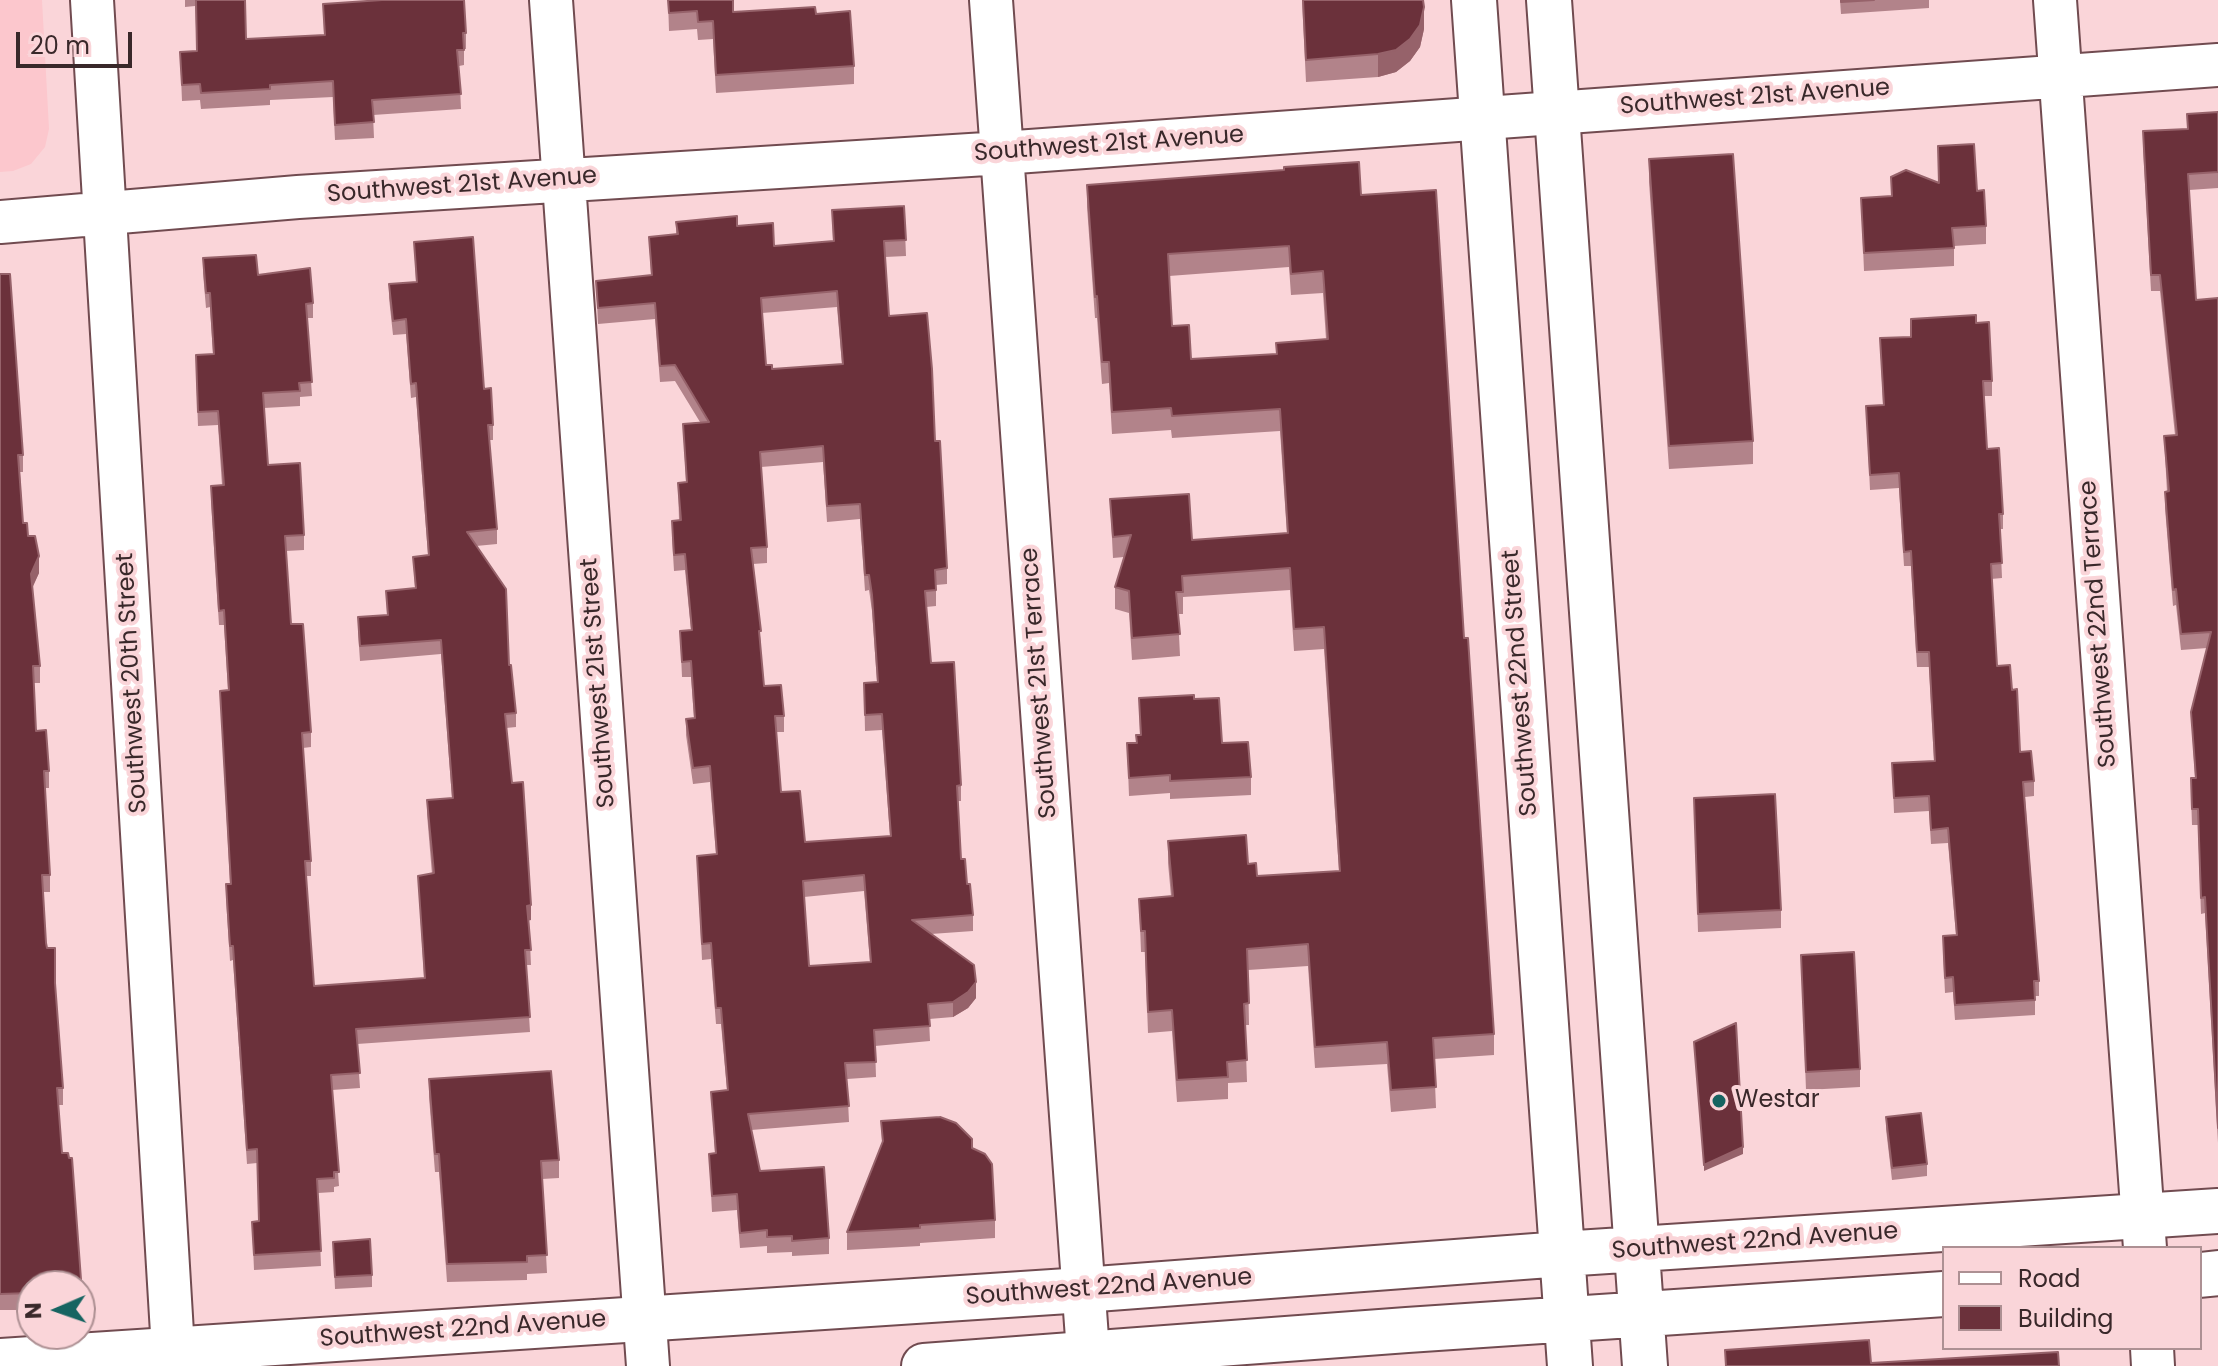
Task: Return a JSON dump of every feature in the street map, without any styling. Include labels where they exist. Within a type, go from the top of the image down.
[{"type":"main road","name":"Southwest 22nd Street","points":[[1474,0],[1570,1366]]},
{"type":"main road","points":[[1549,0],[1645,1366]]},
{"type":"main road","name":"Southwest 22nd Avenue","points":[[0,1361],[173,1358],[644,1319],[1637,1249],[2144,1232],[2218,1211]]},
{"type":"main road","points":[[924,1366],[1088,1361],[1641,1313],[1942,1294]]},
{"type":"street","name":"Southwest 20th Street","points":[[92,0],[173,1358]]},
{"type":"street","name":"Southwest 21st Street","points":[[551,0],[648,1366]]},
{"type":"street","name":"Southwest 21st Terrace","points":[[991,0],[1088,1361]]},
{"type":"street","name":"Southwest 22nd Terrace","points":[[2055,0],[2144,1232]]},
{"type":"street","name":"Southwest 21st Avenue","points":[[0,222],[298,197],[1002,153],[2218,65]]},
{"type":"shaded area","points":[[0,0],[42,0],[49,129],[45,147],[31,164],[0,172]]},
{"type":"building","points":[[196,0],[245,0],[246,39],[325,35],[323,4],[464,0],[464,50],[457,50],[461,94],[372,100],[374,122],[335,125],[333,81],[201,93],[200,84],[182,85],[180,52],[197,51]]},
{"type":"building","points":[[668,0],[733,0],[733,12],[815,7],[816,14],[850,11],[854,66],[716,75],[713,21],[698,22],[697,11],[669,13]]},
{"type":"building","points":[[1303,0],[1423,0],[1424,7],[1420,25],[1410,39],[1396,50],[1306,60]]},
{"type":"building","points":[[2218,112],[2218,172],[2188,174],[2196,300],[2218,298],[2218,1128],[2205,897],[2201,898],[2198,809],[2192,809],[2191,778],[2196,778],[2191,712],[2211,632],[2181,634],[2176,589],[2173,590],[2164,436],[2177,435],[2160,275],[2151,275],[2143,131],[2188,129],[2187,114]]},
{"type":"building","points":[[1974,144],[1977,191],[1984,190],[1986,226],[1952,228],[1954,248],[1864,253],[1861,198],[1892,196],[1891,177],[1906,170],[1939,183],[1938,146]]},
{"type":"building","points":[[1733,154],[1753,441],[1669,446],[1649,159]]},
{"type":"building","points":[[1359,162],[1361,195],[1436,190],[1464,638],[1468,638],[1494,1034],[1433,1038],[1436,1087],[1391,1090],[1387,1042],[1315,1047],[1308,944],[1247,949],[1249,1003],[1244,1004],[1247,1060],[1227,1062],[1228,1077],[1177,1080],[1172,1010],[1148,1012],[1145,931],[1141,931],[1139,899],[1173,896],[1168,841],[1246,835],[1248,864],[1256,863],[1257,876],[1340,871],[1324,627],[1294,629],[1290,568],[1182,576],[1183,592],[1176,592],[1180,634],[1132,638],[1129,591],[1115,587],[1131,535],[1113,537],[1110,499],[1189,494],[1192,540],[1288,533],[1280,409],[1172,416],[1171,408],[1112,412],[1109,362],[1102,362],[1087,185],[1284,170],[1284,167]],"holes":[[[1289,246],[1291,274],[1323,271],[1328,339],[1276,343],[1277,354],[1191,359],[1189,325],[1172,326],[1168,254]]]},
{"type":"building","points":[[904,206],[906,240],[884,241],[889,316],[927,313],[935,441],[940,441],[947,568],[935,570],[936,590],[925,591],[931,663],[954,662],[961,785],[957,786],[961,859],[965,859],[973,915],[912,920],[974,965],[976,982],[953,1002],[928,1004],[930,1026],[874,1030],[876,1062],[845,1063],[849,1106],[748,1114],[760,1171],[824,1167],[829,1238],[792,1241],[792,1236],[767,1237],[767,1230],[740,1233],[737,1194],[712,1196],[709,1154],[716,1153],[711,1092],[728,1090],[721,1008],[716,1008],[711,943],[702,944],[697,856],[717,854],[710,766],[693,768],[686,719],[695,718],[691,661],[682,662],[680,631],[692,630],[685,554],[674,555],[672,521],[681,520],[678,483],[687,482],[683,424],[709,422],[675,365],[660,366],[655,303],[598,308],[596,281],[652,275],[649,237],[678,234],[676,222],[737,216],[737,226],[773,223],[774,246],[834,241],[832,210]],"holes":[[[837,291],[843,364],[772,369],[772,365],[766,365],[761,298]],[[823,446],[827,506],[860,504],[865,575],[869,575],[872,595],[878,682],[864,683],[865,715],[882,714],[891,836],[805,842],[800,791],[781,792],[775,716],[784,716],[781,685],[764,686],[751,548],[767,547],[760,452]],[[864,875],[871,962],[809,966],[803,881]]]},
{"type":"building","points":[[473,237],[484,389],[491,388],[493,425],[488,425],[497,529],[467,532],[506,589],[509,665],[516,713],[505,714],[512,783],[523,782],[531,905],[527,906],[531,950],[525,950],[530,1017],[356,1029],[360,1073],[331,1075],[339,1172],[334,1172],[334,1178],[317,1179],[321,1251],[254,1255],[252,1222],[259,1221],[257,1149],[247,1150],[226,884],[231,884],[220,691],[229,690],[224,610],[219,611],[211,486],[224,485],[218,411],[198,412],[196,355],[214,354],[210,293],[206,293],[203,258],[256,255],[258,275],[310,268],[313,303],[306,304],[312,382],[299,383],[300,391],[263,393],[268,465],[300,463],[304,535],[285,536],[291,624],[303,624],[311,732],[302,733],[311,861],[305,861],[314,986],[425,978],[418,876],[434,873],[427,800],[453,798],[441,640],[360,646],[358,617],[388,615],[386,591],[416,588],[413,557],[429,555],[416,383],[411,384],[406,319],[393,321],[389,284],[417,282],[414,242]]},
{"type":"building","points":[[0,274],[10,274],[23,455],[18,455],[23,523],[27,523],[28,536],[35,536],[39,556],[31,574],[40,666],[33,666],[36,731],[46,730],[49,771],[44,771],[50,875],[42,875],[46,943],[47,948],[55,948],[63,1088],[57,1088],[62,1153],[68,1153],[72,1158],[80,1270],[16,1270],[16,1294],[0,1294]]},
{"type":"building","points":[[1976,315],[1976,323],[1989,322],[1992,381],[1983,381],[1987,449],[1999,448],[2003,514],[1999,514],[2002,563],[1991,564],[1997,666],[2010,665],[2012,690],[2017,689],[2020,752],[2031,751],[2034,781],[2023,782],[2039,981],[2034,981],[2035,1000],[1955,1005],[1953,977],[1945,978],[1943,936],[1957,935],[1948,828],[1931,830],[1929,796],[1894,798],[1892,763],[1935,761],[1929,652],[1917,652],[1911,551],[1904,552],[1899,473],[1870,475],[1866,406],[1884,405],[1880,338],[1911,337],[1911,319]]},
{"type":"building","points":[[1194,695],[1194,699],[1219,698],[1222,743],[1248,742],[1251,777],[1170,781],[1170,775],[1129,778],[1127,743],[1137,743],[1136,735],[1141,735],[1139,698]]},
{"type":"building","points":[[1775,794],[1781,910],[1698,914],[1694,798]]},
{"type":"building","points":[[1854,952],[1860,1069],[1806,1072],[1801,955]]},
{"type":"building","name":"Westar","points":[[1736,1023],[1743,1147],[1704,1165],[1694,1042]]},
{"type":"building","points":[[551,1071],[559,1160],[541,1161],[547,1255],[527,1256],[527,1262],[447,1264],[439,1154],[435,1154],[429,1079]]},
{"type":"building","points":[[1921,1113],[1927,1164],[1892,1168],[1886,1117]]},
{"type":"building","points":[[940,1117],[956,1123],[972,1139],[972,1148],[985,1154],[992,1164],[995,1220],[847,1232],[883,1141],[881,1121]]},
{"type":"building","points":[[370,1239],[372,1275],[335,1277],[333,1242]]},
{"type":"building","points":[[1869,1340],[1871,1363],[2058,1352],[2059,1366],[1726,1366],[1725,1350]]},
{"type":"place","name":"Westar","points":[[1719,1101]]}]
